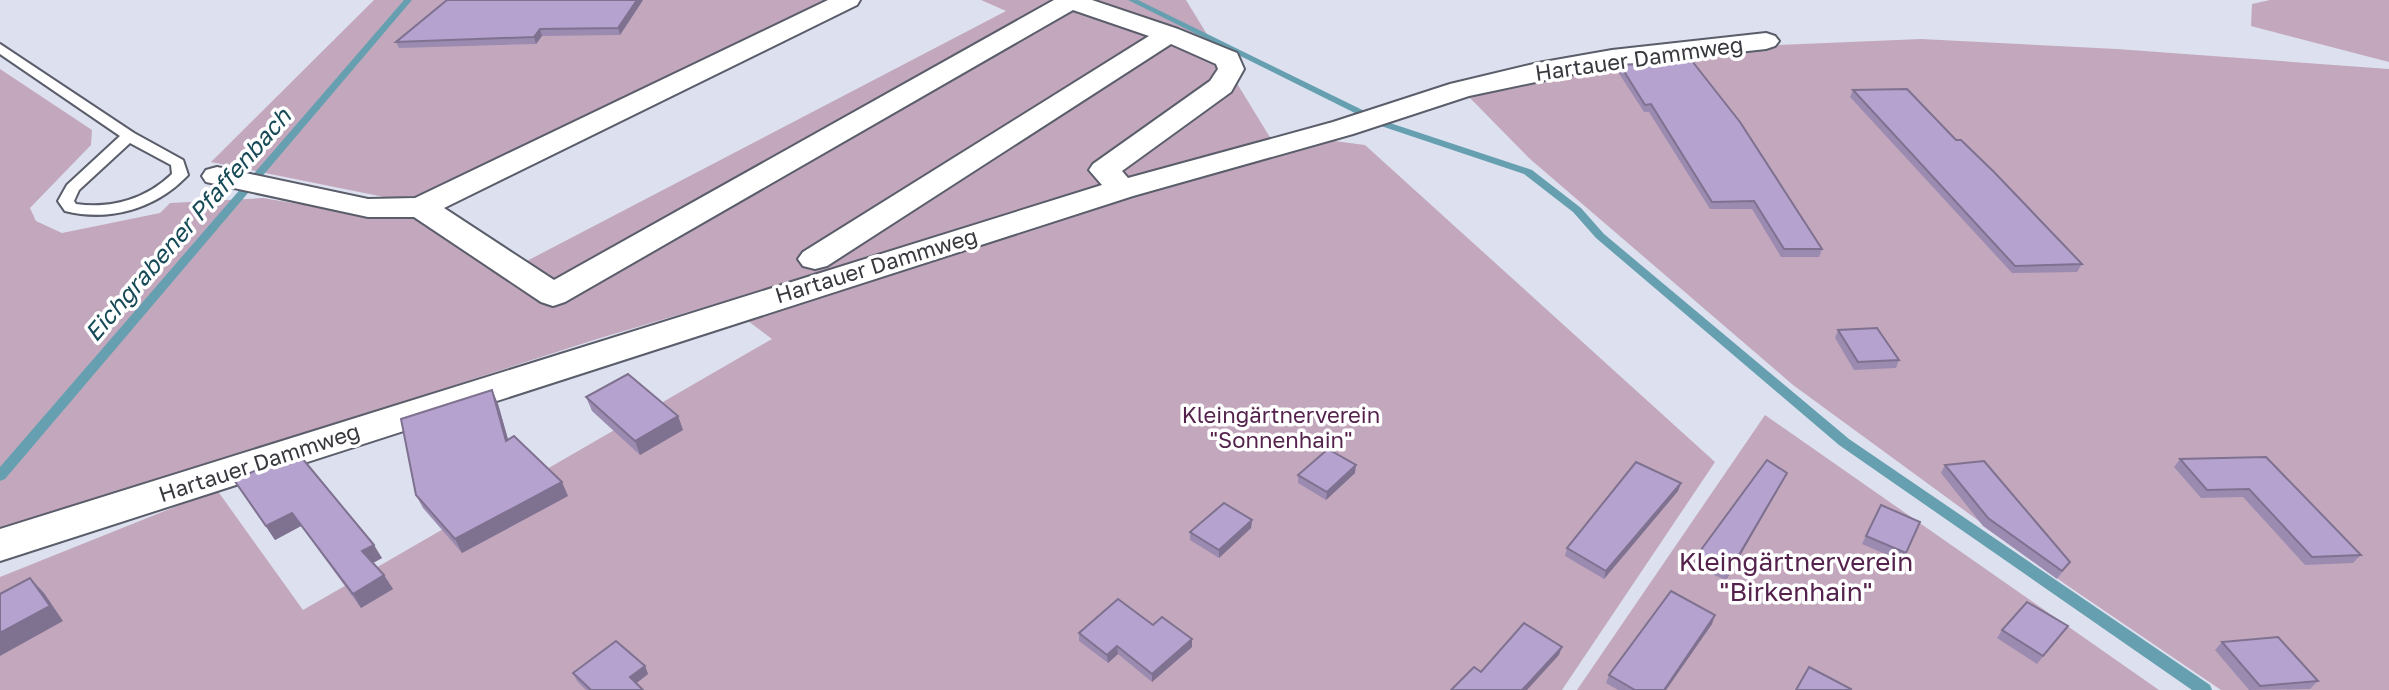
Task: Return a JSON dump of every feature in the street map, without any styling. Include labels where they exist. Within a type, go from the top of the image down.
[{"type":"street","points":[[217,176],[368,208],[421,207],[848,0]]},
{"type":"street","points":[[421,207],[553,295],[1069,0],[1169,34],[1228,59],[1231,69],[1221,86],[1104,170],[1122,189]]},
{"type":"street","points":[[815,259],[1169,34]]},
{"type":"street","name":"Hartauer Dammweg","points":[[0,545],[1122,189],[1372,119],[1460,90],[1538,71],[1612,58],[1766,41]]},
{"type":"lane","points":[[0,48],[129,136],[178,163],[180,175],[169,188],[127,206],[102,211],[71,208],[66,201],[72,188],[129,136]]},
{"type":"green space","points":[[374,0],[835,0],[422,197],[394,199],[211,162]]},
{"type":"green space","points":[[981,0],[1186,0],[1271,139],[597,339],[0,532],[0,69],[92,130],[91,145],[30,208],[36,221],[62,233],[160,213],[170,203],[263,198],[359,214],[417,217],[500,275],[1006,11]]},
{"type":"green space","points":[[2270,0],[2389,0],[2389,62],[2251,26],[2252,4]]},
{"type":"green space","points":[[1921,39],[2117,49],[2389,69],[2389,690],[2221,690],[2065,584],[1793,385],[1530,159],[1468,96],[1615,66],[1777,45]]},
{"type":"green space","name":"Kleingärtnerverein \"Sonnenhain\"","points":[[1327,140],[1365,145],[1715,462],[1562,690],[0,690],[0,577],[217,490],[303,610],[772,339],[740,315],[1132,195]]},
{"type":"green space","name":"Kleingärtnerverein \"Birkenhain\"","points":[[1765,415],[2159,690],[1577,690]]},
{"type":"building","points":[[447,0],[637,0],[618,28],[540,29],[534,37],[396,42]]},
{"type":"building","points":[[1692,61],[1740,122],[1822,249],[1784,249],[1754,201],[1712,202],[1651,104],[1645,105],[1620,65]]},
{"type":"building","points":[[1907,89],[1956,140],[1961,140],[1994,172],[2082,264],[2015,266],[1853,90]]},
{"type":"building","points":[[1877,328],[1899,360],[1858,362],[1838,330]]},
{"type":"building","points":[[628,374],[678,416],[635,441],[586,397]]},
{"type":"building","points":[[492,390],[506,441],[514,436],[562,482],[455,539],[416,495],[401,419]]},
{"type":"building","points":[[1328,449],[1356,465],[1327,492],[1298,475]]},
{"type":"building","points":[[297,452],[374,545],[362,551],[384,575],[353,594],[292,513],[266,526],[234,480]]},
{"type":"building","points":[[2266,457],[2361,555],[2312,557],[2249,489],[2207,490],[2180,459]]},
{"type":"building","points":[[1767,460],[1787,473],[1729,572],[1695,558]]},
{"type":"building","points":[[1984,461],[2070,562],[2062,571],[1988,518],[1945,465]]},
{"type":"building","points":[[1636,462],[1681,483],[1606,571],[1567,548]]},
{"type":"building","points":[[1224,503],[1252,520],[1219,550],[1190,532]]},
{"type":"building","points":[[1881,505],[1920,522],[1906,553],[1866,536]]},
{"type":"building","points":[[30,578],[50,606],[0,633],[0,594]]},
{"type":"building","points":[[1671,591],[1715,615],[1664,690],[1635,690],[1609,675]]},
{"type":"building","points":[[1118,599],[1153,625],[1162,617],[1192,639],[1152,674],[1117,646],[1107,655],[1079,633]]},
{"type":"building","points":[[2027,602],[2068,626],[2043,656],[2002,630]]},
{"type":"building","points":[[1524,623],[1562,647],[1522,690],[1451,690],[1474,667],[1481,672]]},
{"type":"building","points":[[2278,637],[2318,681],[2260,686],[2222,642]]},
{"type":"building","points":[[616,641],[645,666],[630,677],[643,690],[591,690],[573,673]]},
{"type":"building","points":[[1809,667],[1851,689],[1796,690]]},
{"type":"waterway","name":"Eichgrabener Pfaffenbach","points":[[0,476],[408,0]]},
{"type":"waterway","points":[[1132,0],[1384,124],[1528,172],[1577,210],[1600,236],[1844,442],[2204,690]]}]
